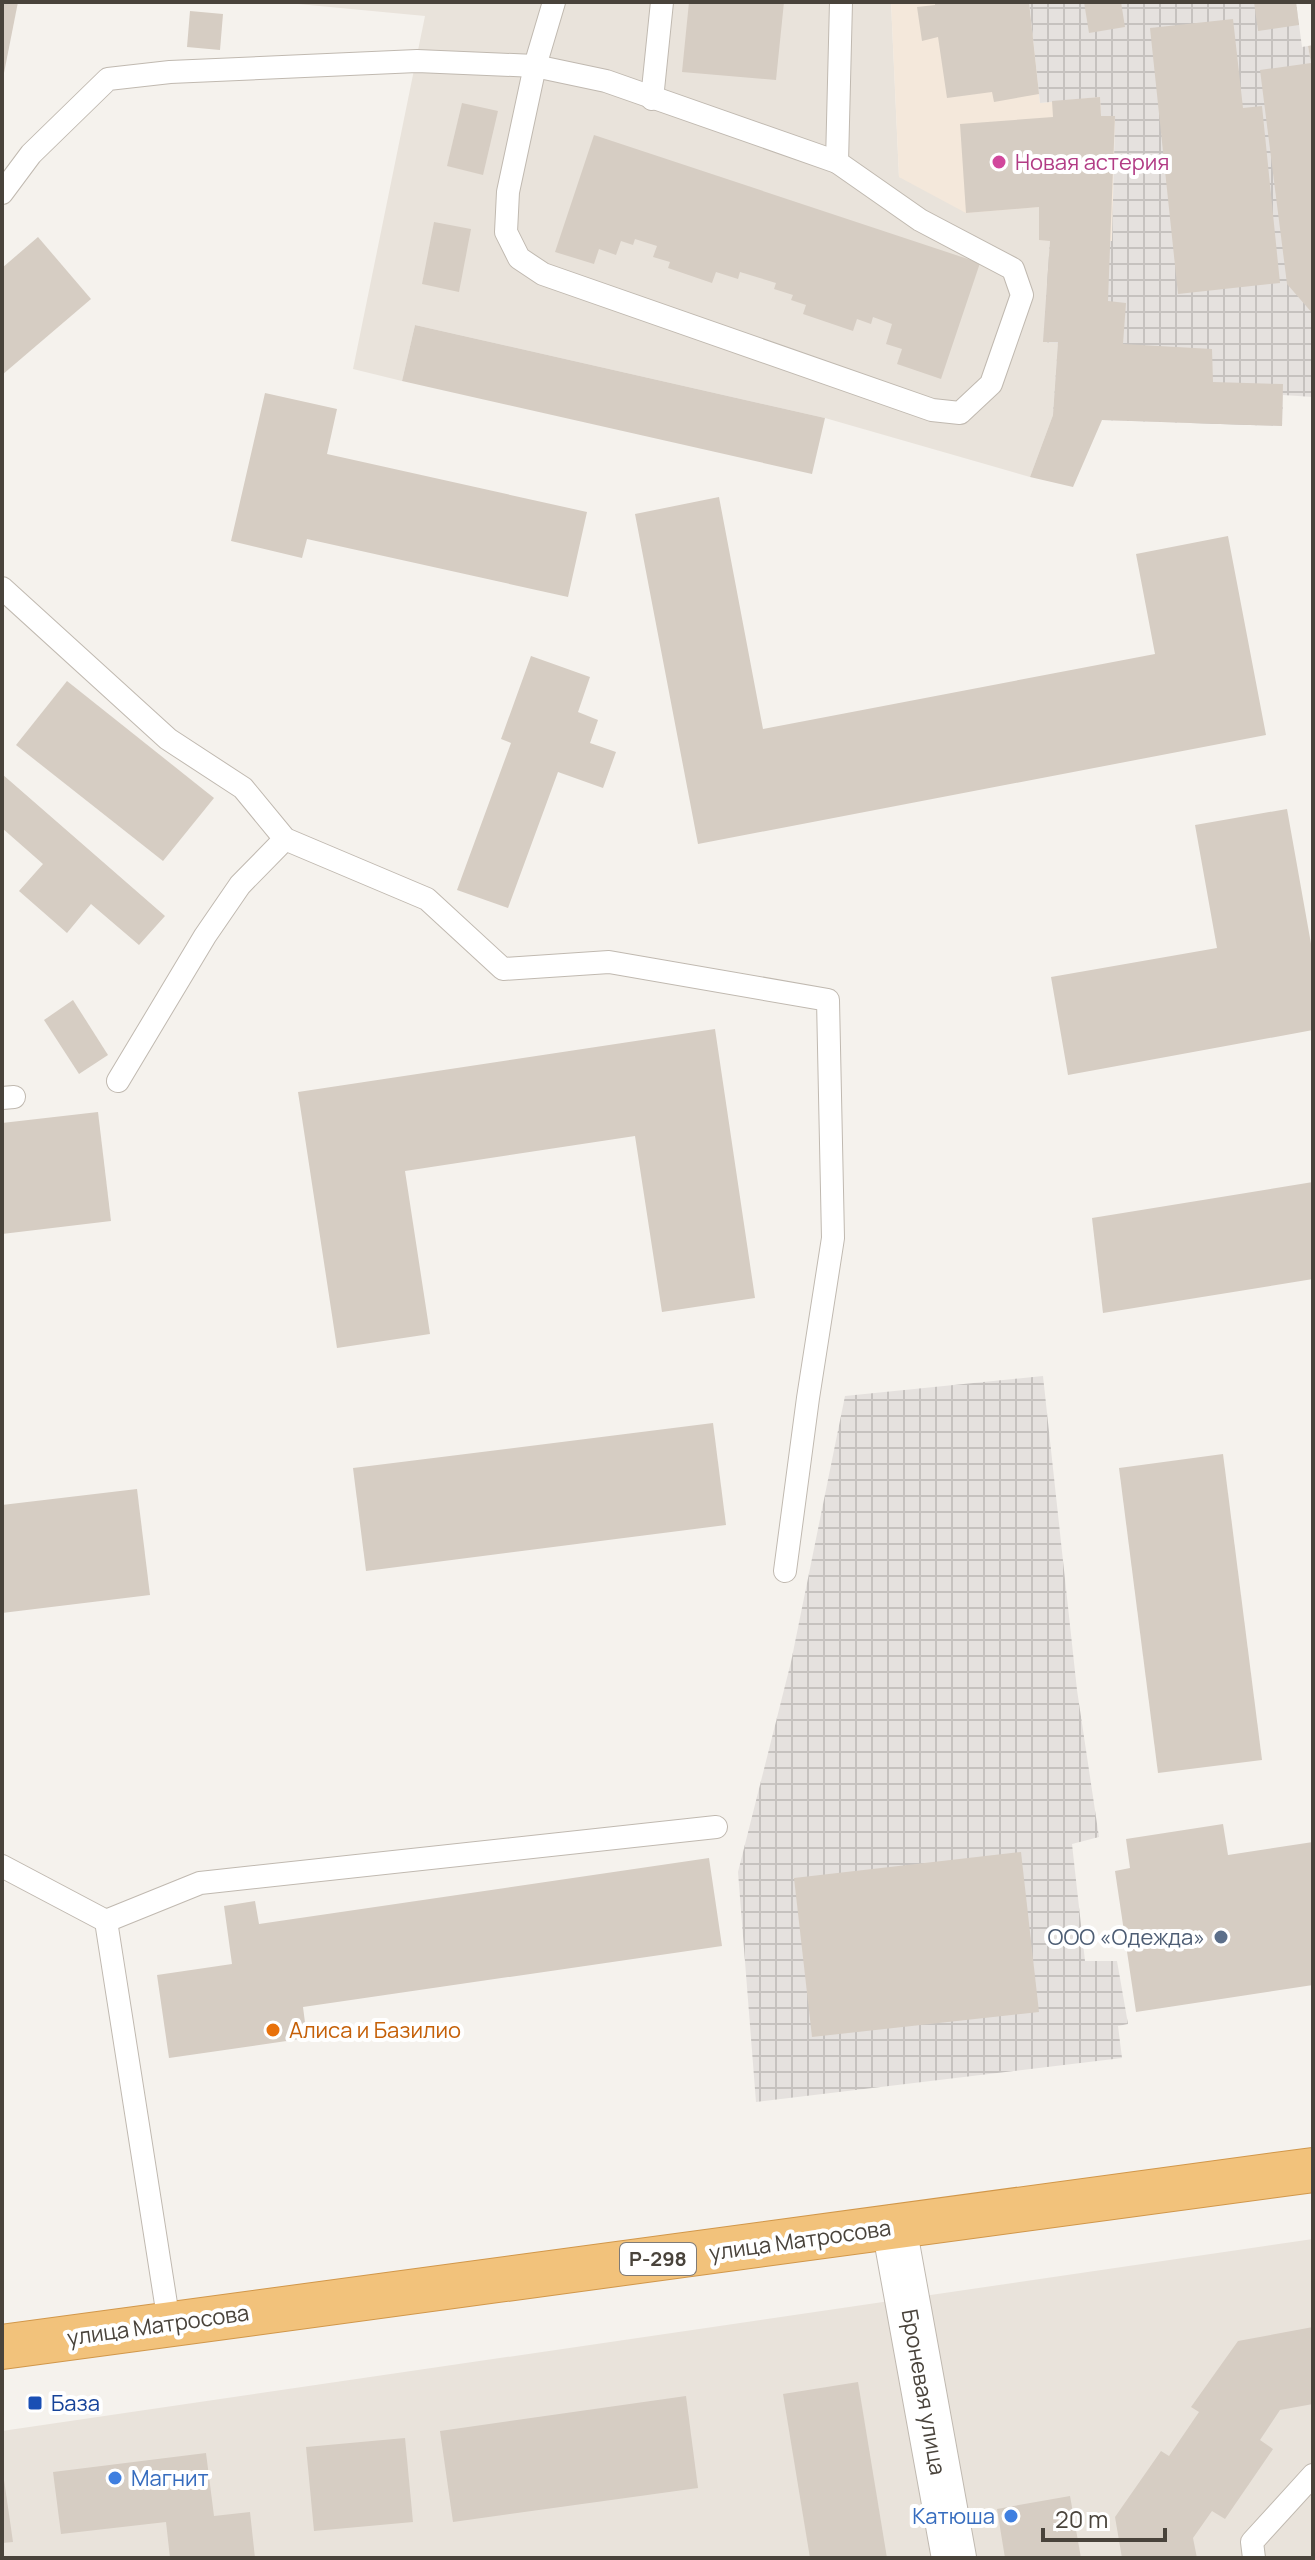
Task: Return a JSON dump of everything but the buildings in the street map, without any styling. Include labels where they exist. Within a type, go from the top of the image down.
[{"type":"highway","name":"улица Матросова","points":[[2,2347],[1313,2170]]},
{"type":"street","name":"Броневая улица","points":[[894,2227],[954,2558]]},
{"type":"lane","points":[[2,193],[31,154],[108,79],[170,72],[417,61],[535,66],[606,81],[837,162],[920,220],[1013,269],[1022,295],[991,384],[960,413],[932,410],[543,274],[519,258],[506,232],[508,192],[535,66],[554,2]]},
{"type":"lane","points":[[652,99],[662,2]]},
{"type":"lane","points":[[837,162],[841,2]]},
{"type":"lane","points":[[2,588],[168,739],[243,788],[285,839],[427,899],[503,969],[609,962],[828,1000],[833,1238],[785,1571]]},
{"type":"lane","points":[[118,1081],[205,936],[240,885],[285,839]]},
{"type":"lane","points":[[2,1866],[106,1921],[200,1883],[716,1827]]},
{"type":"lane","points":[[106,1921],[169,2323]]},
{"type":"lane","points":[[1254,2558],[1252,2542],[1313,2475]]},
{"type":"shaded area","points":[[277,2],[891,2],[899,177],[1039,207],[1050,241],[1044,342],[1058,342],[1053,415],[1030,477],[825,418],[415,325],[402,381],[353,369],[425,16]]},
{"type":"shaded area","points":[[891,2],[1029,2],[1040,103],[1100,97],[1115,116],[1112,241],[1039,240],[1039,207],[966,213],[899,177]]},
{"type":"shaded area","points":[[1029,2],[1296,2],[1302,47],[1308,46],[1313,74],[1313,397],[1283,395],[1282,426],[1102,420],[1053,415],[1058,343],[1043,342],[1050,241],[1112,241],[1115,117],[1101,116],[1100,97],[1040,103]]},
{"type":"shaded area","points":[[1043,1376],[1077,1690],[1099,1837],[1072,1844],[1085,1961],[1117,1961],[1128,2024],[1118,2026],[1122,2058],[756,2102],[738,1872],[791,1662],[845,1396]]},
{"type":"shaded area","points":[[1313,2239],[1313,2558],[2,2558],[2,2431]]},
{"type":"place","name":"Новая астерия","points":[[999,162]]},
{"type":"place","name":"ООО «Одежда»","points":[[1221,1937]]},
{"type":"place","name":"Алиса и Базилио","points":[[273,2030]]},
{"type":"place","name":"База","points":[[35,2403]]},
{"type":"place","name":"Магнит","points":[[115,2478]]},
{"type":"place","name":"Катюша","points":[[1011,2516]]}]
